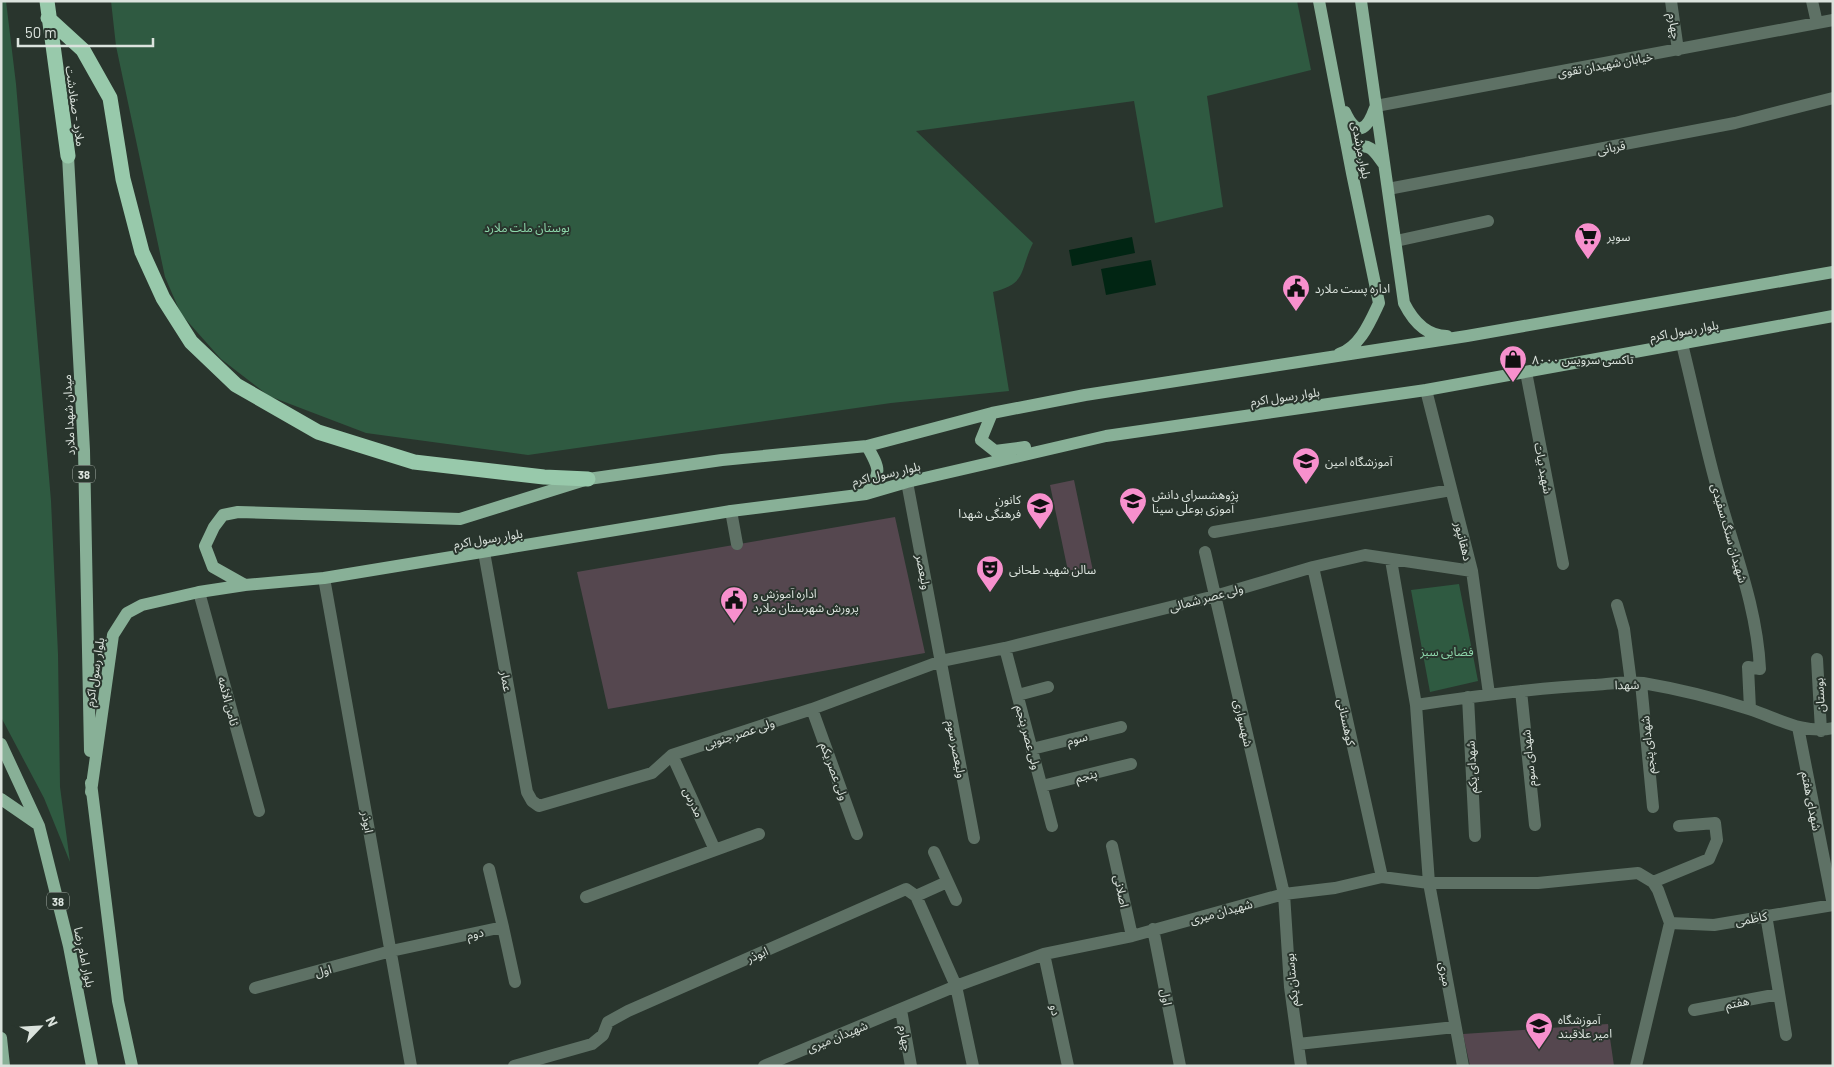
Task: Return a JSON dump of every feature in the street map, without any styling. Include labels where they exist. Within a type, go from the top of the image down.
[{"type":"highway","name":"ملارد - صفادشت","points":[[47,1],[68,156]]},
{"type":"highway","points":[[48,18],[83,50],[110,98],[123,178],[142,252],[163,298],[191,342],[236,385],[318,432],[414,462],[544,477],[588,479]]},
{"type":"main road","name":"بلوار مرشدی","points":[[1319,1],[1379,303],[1370,322],[1349,350],[1323,359]]},
{"type":"main road","name":"بلوار مرشدی","points":[[1361,1],[1404,304],[1412,319],[1436,336],[1467,336]]},
{"type":"main road","points":[[1339,99],[1352,125],[1357,128],[1365,127],[1370,123],[1376,106]]},
{"type":"main road","points":[[1352,173],[1357,148],[1363,145],[1370,147],[1385,165]]},
{"type":"main road","name":"میدان شهدا ملارد","points":[[68,156],[84,450],[91,792]]},
{"type":"main road","name":"بلوار رسول اکرم","points":[[245,585],[214,567],[205,546],[214,527],[223,515],[238,512],[460,519],[588,479],[722,460],[867,446],[992,413],[1084,395],[1467,336],[1833,272]]},
{"type":"main road","name":"بلوار رسول اکرم","points":[[91,792],[113,635],[127,613],[142,605],[199,592],[245,585],[324,578],[731,511],[866,494],[908,482],[1106,436],[1426,390],[1833,316]]},
{"type":"main road","points":[[992,413],[981,440],[995,451],[1106,436]]},
{"type":"main road","points":[[866,494],[876,480],[878,465],[867,446]]},
{"type":"main road","name":"بلوار امام رضا","points":[[1,744],[39,826],[70,946],[92,1066]]},
{"type":"main road","name":"بلوار امام رضا","points":[[91,792],[118,1001],[132,1066]]},
{"type":"main road","points":[[1,799],[39,826]]},
{"type":"main road","points":[[1,1038],[4,1066]]},
{"type":"street","name":"چهارم","points":[[1671,1],[1678,50]]},
{"type":"street","points":[[1812,1],[1817,23]]},
{"type":"street","name":"خیابان شهیدان تقوی","points":[[1376,106],[1833,20]]},
{"type":"street","name":"قربانی","points":[[1388,189],[1735,123],[1833,98]]},
{"type":"street","points":[[1396,241],[1488,221]]},
{"type":"street","name":"شهیدان سنگ سفیدی","points":[[1682,344],[1716,487],[1756,626],[1760,669],[1748,667],[1750,710]]},
{"type":"street","name":"شهید بیات","points":[[1526,372],[1563,564]]},
{"type":"street","name":"دهقانپور","points":[[1426,390],[1472,571],[1490,694]]},
{"type":"street","name":"ولیعصر","points":[[908,482],[941,661]]},
{"type":"street","points":[[1214,532],[1451,490]]},
{"type":"street","points":[[731,511],[737,544]]},
{"type":"street","name":"عمار","points":[[484,552],[527,792],[532,802],[539,806]]},
{"type":"street","name":"شهسواری","points":[[1205,552],[1284,894]]},
{"type":"street","name":"ولی عصر شمالی","points":[[941,661],[1005,648],[1215,596],[1313,567],[1365,555],[1472,571]]},
{"type":"street","points":[[1391,560],[1416,705],[1430,883]]},
{"type":"street","name":"کوهستانی","points":[[1313,567],[1382,877]]},
{"type":"street","name":"ابوذر","points":[[324,578],[411,1066]]},
{"type":"street","name":"ثامن الائمه","points":[[199,592],[259,811]]},
{"type":"street","name":"شهدای پنجم","points":[[1616,605],[1624,629],[1636,683],[1653,807]]},
{"type":"street","name":"ولی عصر پنجم","points":[[1005,648],[1052,826]]},
{"type":"street","name":"بوستان","points":[[1817,659],[1827,729]]},
{"type":"street","name":"ولی عصر جنوبی","points":[[539,806],[652,773],[672,755],[812,709],[941,661]]},
{"type":"street","name":"ولیعصر سوم","points":[[941,661],[974,838]]},
{"type":"street","name":"شهدا","points":[[1416,705],[1490,694],[1636,683],[1702,696],[1798,727],[1827,729]]},
{"type":"street","points":[[1018,695],[1048,687]]},
{"type":"street","name":"شهدای سوم","points":[[1521,691],[1535,825]]},
{"type":"street","name":"شهدای یکم","points":[[1468,697],[1475,836]]},
{"type":"street","name":"ولی عصر یکم","points":[[812,709],[857,834]]},
{"type":"street","name":"سوم","points":[[1032,749],[1121,727]]},
{"type":"street","name":"شهدای هفتم","points":[[1798,727],[1833,905]]},
{"type":"street","name":"مدرس","points":[[672,755],[715,850]]},
{"type":"street","name":"پنجم","points":[[1042,786],[1131,764]]},
{"type":"street","points":[[1636,1066],[1670,923],[1658,890],[1653,882],[1709,860],[1717,840],[1715,824],[1679,826]]},
{"type":"street","points":[[586,897],[759,834]]},
{"type":"street","name":"اصلانی","points":[[1112,846],[1132,936]]},
{"type":"street","points":[[934,852],[956,900]]},
{"type":"street","points":[[489,869],[515,982]]},
{"type":"street","name":"شهیدان میری","points":[[764,1066],[787,1062],[956,986],[1044,954],[1132,936],[1284,894],[1335,888],[1382,877],[1430,883],[1538,882],[1638,873],[1653,882]]},
{"type":"street","points":[[947,882],[916,896],[956,986],[973,1066]]},
{"type":"street","name":"میری","points":[[1430,883],[1463,1066]]},
{"type":"street","name":"ابوذر","points":[[514,1066],[592,1044],[603,1035],[608,1022],[628,1010],[906,889],[916,896]]},
{"type":"street","name":"بوستان یکم","points":[[1284,894],[1290,987],[1301,1066]]},
{"type":"street","name":"کاظمی","points":[[1670,923],[1714,925],[1833,905]]},
{"type":"street","points":[[1766,915],[1786,1035]]},
{"type":"street","name":"دوم","points":[[391,951],[503,927]]},
{"type":"street","name":"اول","points":[[1153,929],[1180,1066]]},
{"type":"street","name":"اول","points":[[255,988],[391,951]]},
{"type":"street","name":"دو","points":[[1044,954],[1068,1066]]},
{"type":"street","name":"هفتم","points":[[1694,1010],[1779,994]]},
{"type":"street","name":"چهارم","points":[[901,1010],[911,1066]]},
{"type":"street","points":[[1298,1044],[1455,1027]]},
{"type":"green space","points":[[1,1],[6,1],[16,84],[51,501],[58,654],[60,787],[70,862],[44,798],[1,717]]},
{"type":"green space","name":"بوستان ملت ملارد","points":[[111,1],[1297,1],[1311,70],[1207,96],[1223,207],[1155,223],[1134,101],[916,131],[1033,243],[1021,275],[1017,280],[993,292],[1009,391],[891,403],[528,455],[366,433],[269,396],[221,359],[181,314],[165,277],[116,46]]},
{"type":"green space","name":"فضایی سبز","points":[[1459,584],[1478,681],[1430,692],[1411,590]]},
{"type":"shaded area","points":[[1132,237],[1135,253],[1072,266],[1069,250]]},
{"type":"shaded area","points":[[1151,260],[1156,285],[1106,295],[1101,269]]},
{"type":"building","points":[[1074,480],[1093,571],[1069,576],[1050,485]]},
{"type":"building","points":[[895,517],[925,653],[608,709],[577,572]]},
{"type":"building","name":"آموزشگاه امیر علاقبند","points":[[1608,1024],[1614,1066],[1470,1066],[1463,1034]]},
{"type":"place","name":"سوپر","points":[[1588,260]]},
{"type":"place","name":"اداره پست ملارد","points":[[1296,312]]},
{"type":"place","name":"تاکسی سرویس ۸۰۰۰","points":[[1513,383]]},
{"type":"place","name":"آموزشگاه امین","points":[[1306,485]]},
{"type":"place","name":"پژوهشسرای دانش آموزی بوعلی سینا","points":[[1133,525]]},
{"type":"place","name":"کانون فرهنگی شهدا","points":[[1040,530]]},
{"type":"place","name":"سالن شهید طحانی","points":[[990,593]]},
{"type":"place","name":"اداره آموزش و پرورش شهرستان ملارد","points":[[734,624]]},
{"type":"place","name":"آموزشگاه امیر علاقبند","points":[[1539,1050]]}]
